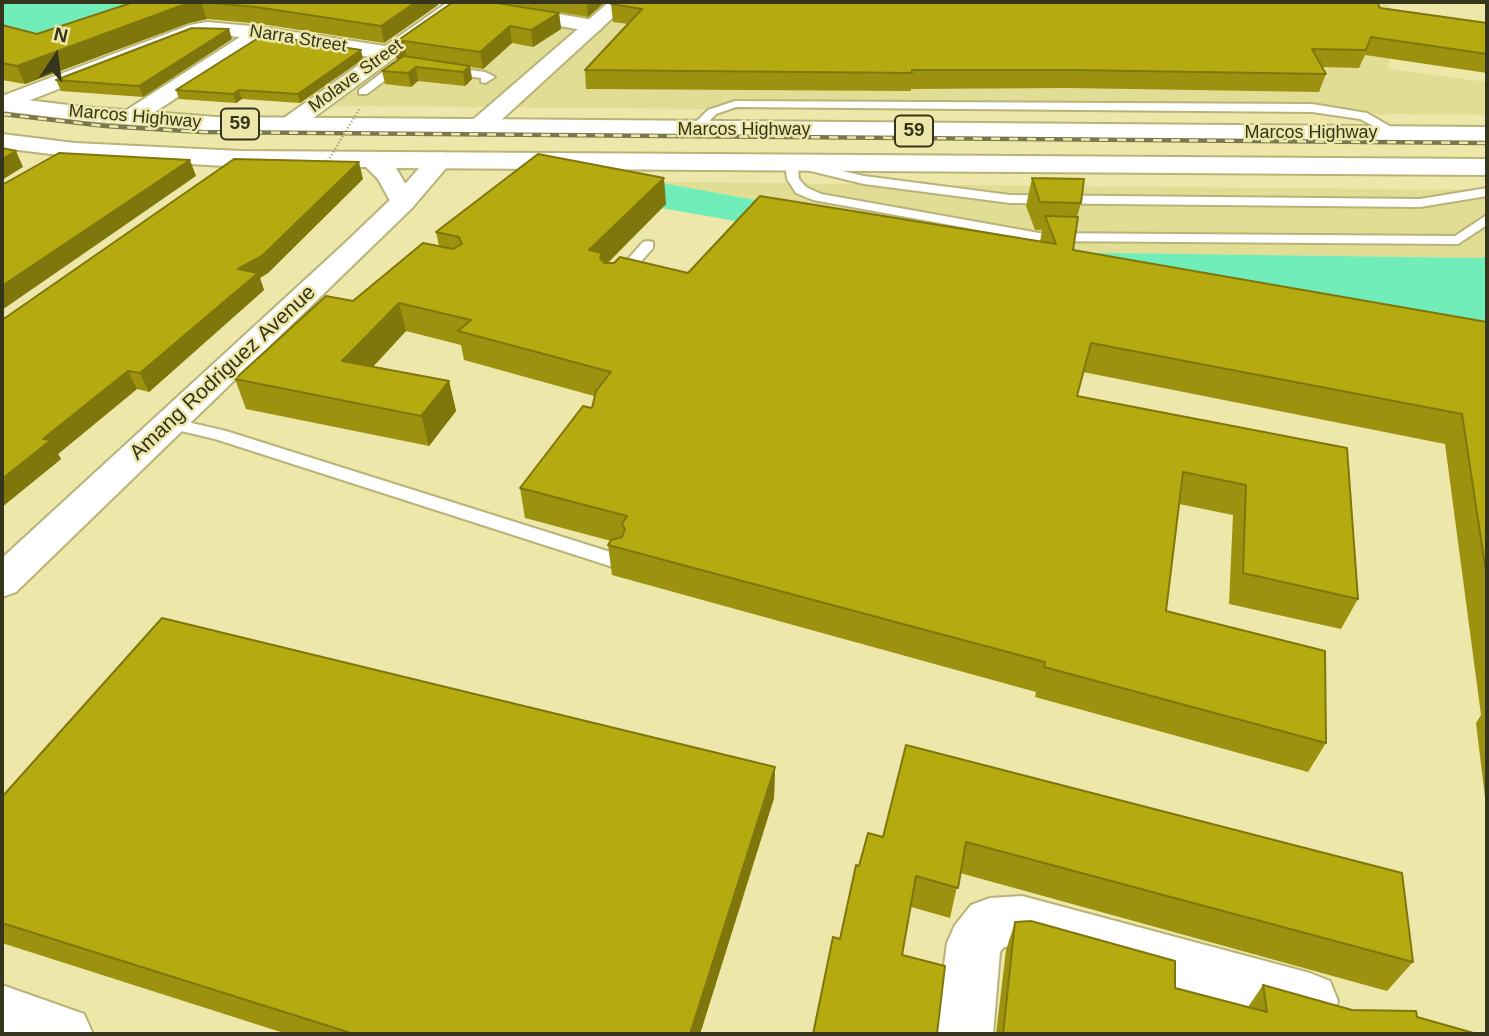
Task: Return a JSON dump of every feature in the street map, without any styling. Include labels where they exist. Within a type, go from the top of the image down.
[{"type":"main road","points":[[456,2],[593,26]]},
{"type":"main road","name":"Molave Street","points":[[289,125],[456,2]]},
{"type":"main road","points":[[478,128],[620,2]]},
{"type":"main road","name":"Narra Street","points":[[2,104],[190,31],[207,28],[261,33],[388,53]]},
{"type":"main road","points":[[130,118],[261,33]]},
{"type":"main road","name":"Marcos Highway","points":[[2,104],[130,118],[289,125],[1487,134]]},
{"type":"main road","points":[[1133,132],[1155,165]]},
{"type":"main road","name":"Marcos Highway","points":[[2,141],[75,150],[241,159],[1487,167]]},
{"type":"main road","points":[[44,168],[75,150]]},
{"type":"main road","points":[[202,186],[241,159]]},
{"type":"main road","points":[[373,160],[389,176],[403,202]]},
{"type":"main road","name":"Amang Rodriguez Avenue","points":[[2,582],[403,202],[440,160]]},
{"type":"main road","points":[[964,1034],[974,943],[990,923],[1022,921],[1351,1012]]},
{"type":"main road","points":[[2,1013],[64,1034]]},
{"type":"lane","points":[[363,92],[397,66],[420,66]]},
{"type":"lane","points":[[433,68],[489,77],[485,80]]},
{"type":"lane","points":[[694,130],[712,112],[723,106],[749,104],[1312,108],[1363,116],[1396,134]]},
{"type":"lane","points":[[1487,192],[1420,202],[1010,199],[864,180],[791,163],[793,179],[801,191],[818,197],[1039,237],[1458,240],[1487,219]]},
{"type":"lane","points":[[612,285],[648,245]]},
{"type":"lane","points":[[170,422],[233,439],[616,561]]},
{"type":"path","points":[[320,174],[360,108]]},
{"type":"shaded area","points":[[537,2],[1390,3],[1395,29],[1388,69],[1487,82],[1487,115],[323,106],[462,7],[520,15]]},
{"type":"shaded area","points":[[657,182],[1487,190],[1487,255],[1481,258],[1043,252]]},
{"type":"green space","points":[[2,2],[170,2],[2,64]]},
{"type":"green space","points":[[657,182],[1043,252],[1481,258],[1487,255],[1487,352],[529,185]]},
{"type":"building","points":[[134,2],[201,2],[183,5],[17,66],[2,63],[2,25],[37,34]]},
{"type":"building","points":[[201,2],[416,2],[381,26],[256,7]]},
{"type":"building","points":[[453,2],[491,2],[559,13],[531,30],[510,26],[480,52],[404,41],[394,43]]},
{"type":"building","points":[[1377,2],[1380,8],[1487,23],[1487,54],[1371,37],[1366,50],[1312,49],[1326,74],[1072,70],[912,70],[912,73],[585,70],[642,9],[611,4]]},
{"type":"building","points":[[192,28],[229,29],[139,86],[56,80]]},
{"type":"building","points":[[263,35],[361,50],[298,94],[239,90],[233,94],[176,90]]},
{"type":"building","points":[[404,56],[470,66],[463,72],[416,67],[408,73],[382,71]]},
{"type":"building","points":[[2,148],[16,151],[2,159]]},
{"type":"building","points":[[59,153],[190,160],[2,286],[2,185]]},
{"type":"building","points":[[538,154],[664,178],[589,250],[602,253],[600,258],[604,263],[614,263],[620,257],[688,273],[760,196],[1056,244],[1045,216],[1078,217],[1073,250],[1487,322],[1487,579],[1462,414],[1091,343],[1077,396],[1347,448],[1358,599],[1243,573],[1246,485],[1183,472],[1166,611],[1325,651],[1326,743],[1044,667],[1045,662],[608,545],[611,540],[622,537],[625,529],[622,524],[627,516],[520,488],[583,406],[592,408],[596,391],[611,372],[458,331],[471,320],[399,303],[342,361],[449,381],[421,416],[235,379],[326,296],[353,301],[423,243],[453,249],[462,244],[459,237],[436,232]]},
{"type":"building","points":[[234,159],[359,162],[262,256],[238,269],[258,273],[140,373],[128,371],[43,439],[51,440],[2,479],[2,319]]},
{"type":"building","points":[[1032,178],[1084,179],[1081,203],[1040,202]]},
{"type":"building","points":[[162,618],[775,767],[690,1034],[354,1034],[2,923],[2,797]]},
{"type":"building","points":[[906,745],[1402,873],[1413,962],[966,842],[958,888],[916,876],[902,955],[945,966],[937,1034],[813,1034],[833,937],[840,939],[856,865],[859,866],[868,833],[883,837]]},
{"type":"building","points":[[1031,921],[1175,961],[1175,988],[1267,1012],[1263,985],[1352,1010],[1416,1011],[1417,1017],[1477,1034],[1003,1034],[1015,922]]},
{"type":"railway","points":[[2,114],[105,126],[202,132],[1487,143]]}]
